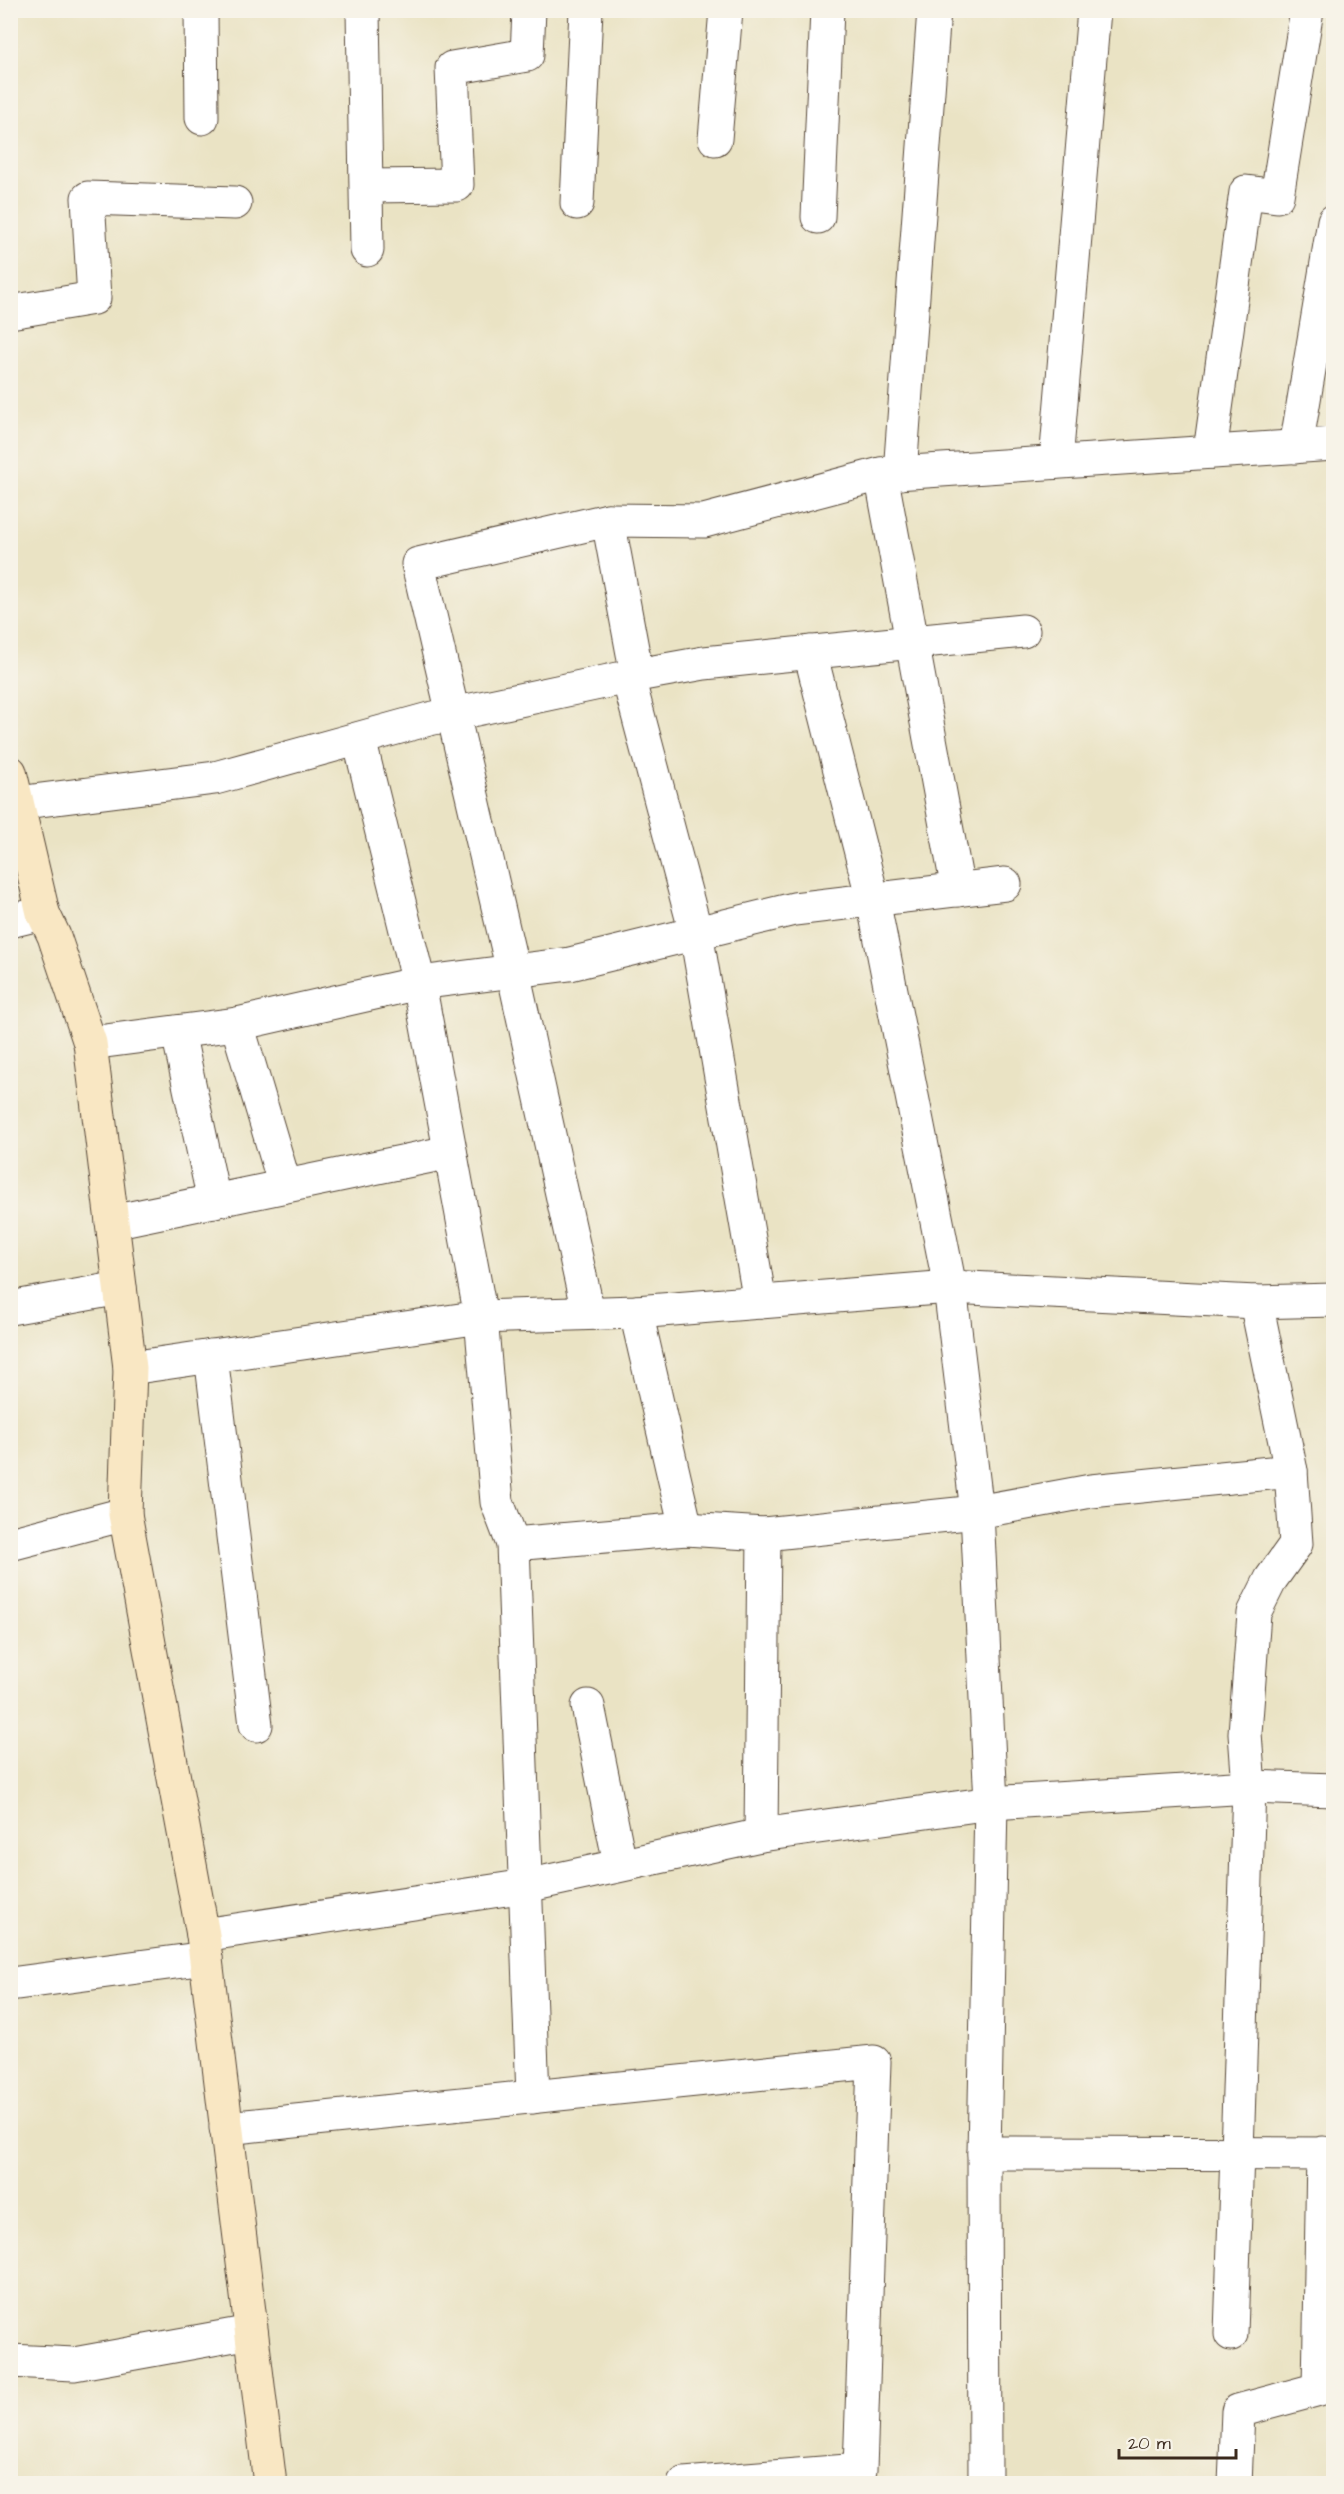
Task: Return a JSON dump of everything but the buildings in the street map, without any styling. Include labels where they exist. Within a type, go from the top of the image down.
[{"type":"main road","points":[[14,788],[20,852],[54,936],[90,1043],[130,1368],[125,1514],[204,1946],[270,2484]]},
{"type":"street","points":[[201,10],[202,118]]},
{"type":"street","points":[[363,10],[368,250]]},
{"type":"street","points":[[367,186],[457,185],[452,68],[526,55],[530,10]]},
{"type":"street","points":[[576,203],[586,10]]},
{"type":"street","points":[[715,139],[726,10]]},
{"type":"street","points":[[818,217],[827,10]]},
{"type":"street","points":[[934,10],[891,474],[912,642],[958,890]]},
{"type":"street","points":[[1056,462],[1094,10]]},
{"type":"street","points":[[1210,452],[1246,192],[1277,196],[1307,10]]},
{"type":"street","points":[[10,312],[94,298],[88,198],[236,203]]},
{"type":"street","points":[[1296,447],[1334,221]]},
{"type":"street","points":[[588,1312],[513,970],[418,564],[608,520],[704,520],[891,474],[1334,444]]},
{"type":"street","points":[[608,520],[633,676],[696,933],[760,1302]]},
{"type":"street","points":[[14,788],[215,778],[452,714],[704,663],[1023,631]]},
{"type":"street","points":[[810,652],[873,900],[950,1287],[976,1512],[991,1803],[984,2153],[985,2484]]},
{"type":"street","points":[[359,739],[419,983],[481,1317],[497,1502],[513,1544],[533,2097]]},
{"type":"street","points":[[90,1043],[237,1024],[419,983],[570,964],[794,909],[1005,884]]},
{"type":"street","points":[[10,921],[43,913]]},
{"type":"street","points":[[237,1024],[285,1186]]},
{"type":"street","points":[[178,1032],[214,1201]]},
{"type":"street","points":[[112,1222],[450,1152]]},
{"type":"street","points":[[130,1368],[481,1317],[636,1312],[950,1287],[1256,1302],[1334,1300]]},
{"type":"street","points":[[10,1308],[120,1288]]},
{"type":"street","points":[[1231,2334],[1250,1787],[1245,1733],[1254,1613],[1271,1580],[1296,1544],[1291,1471],[1256,1302]]},
{"type":"street","points":[[636,1312],[686,1529]]},
{"type":"street","points":[[211,1356],[256,1725]]},
{"type":"street","points":[[513,1544],[686,1529],[764,1534],[976,1512],[1091,1491],[1291,1471]]},
{"type":"street","points":[[10,1544],[125,1514]]},
{"type":"street","points":[[761,1835],[764,1534]]},
{"type":"street","points":[[588,1706],[620,1864]]},
{"type":"street","points":[[10,1984],[526,1886],[761,1835],[991,1803],[1250,1787],[1334,1790]]},
{"type":"street","points":[[226,2128],[874,2062],[860,2470],[684,2484]]},
{"type":"street","points":[[984,2153],[1328,2154],[1319,2389],[1238,2411],[1235,2484]]},
{"type":"street","points":[[10,2361],[74,2364],[251,2332]]}]
